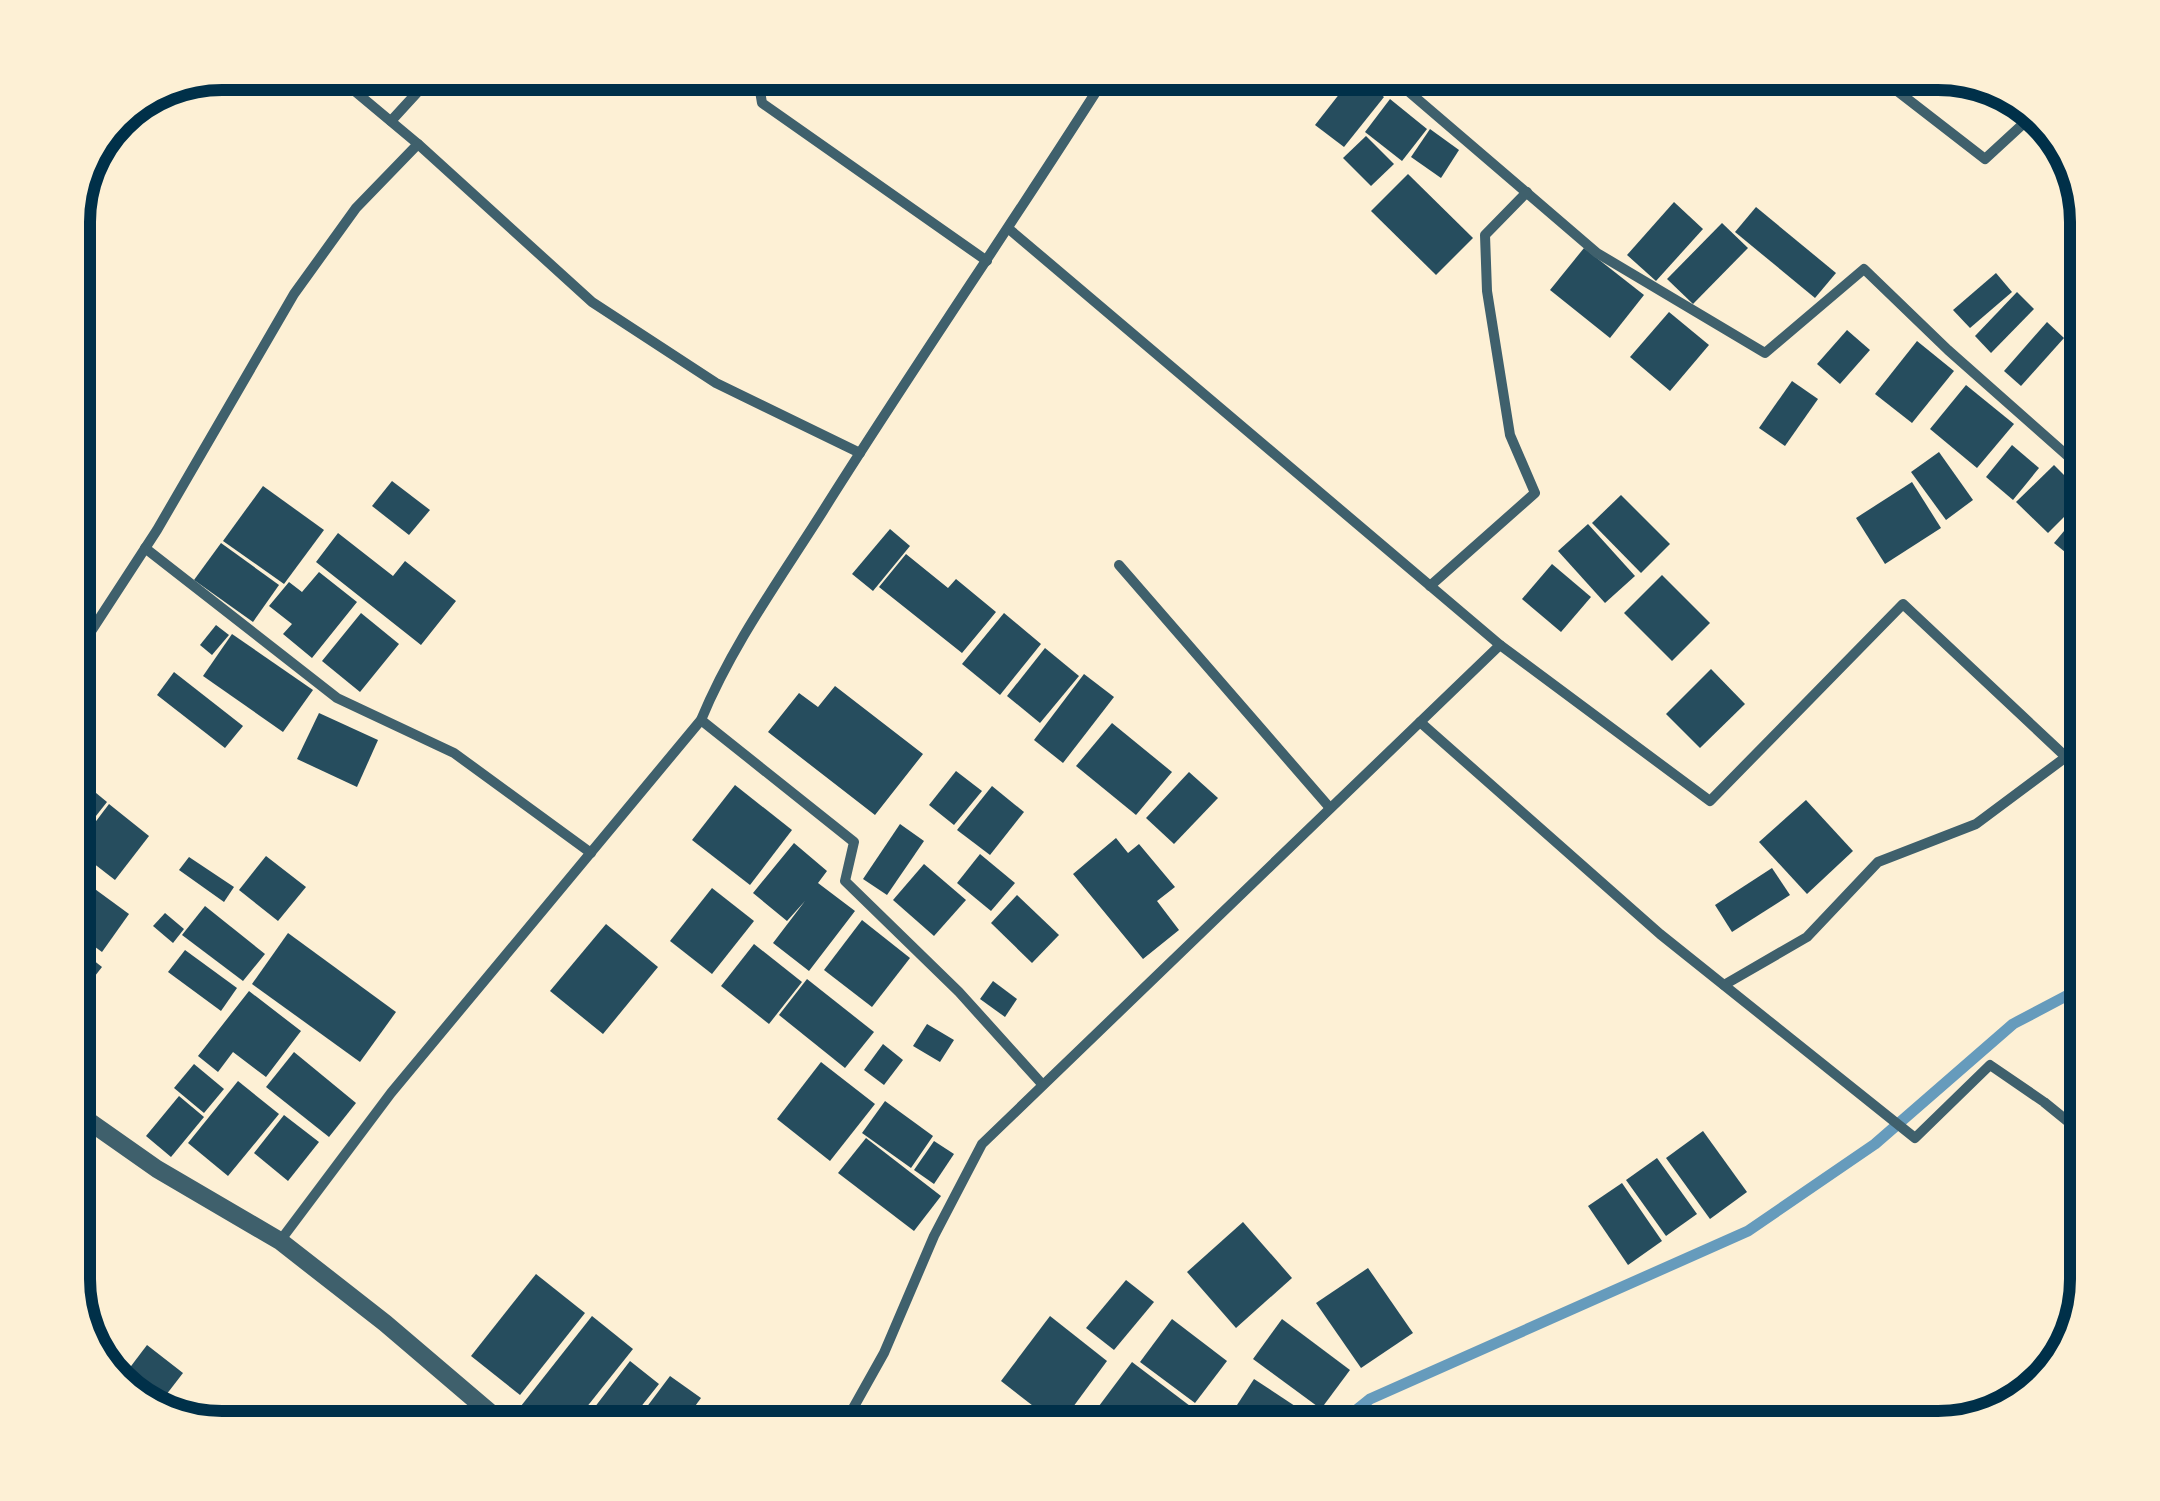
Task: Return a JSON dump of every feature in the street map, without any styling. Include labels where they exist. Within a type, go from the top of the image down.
[{"type":"street","points":[[354,90],[592,302],[716,383],[860,453]]},
{"type":"street","points":[[391,121],[419,90]]},
{"type":"street","points":[[760,90],[762,103],[987,261]]},
{"type":"street","points":[[280,1241],[391,1094],[701,720],[718,677],[1097,90]]},
{"type":"street","points":[[1408,90],[1597,253],[1764,354],[1864,270],[2070,458]]},
{"type":"street","points":[[1897,90],[1985,159],[2025,123]]},
{"type":"street","points":[[90,632],[145,548],[294,294],[356,208],[418,144]]},
{"type":"street","points":[[1430,586],[1535,493],[1510,436],[1487,291],[1484,236],[1527,192]]},
{"type":"street","points":[[1009,229],[1500,645],[1710,801],[1904,604],[2066,757],[1976,824],[1878,862],[1807,937],[1724,985]]},
{"type":"street","points":[[145,548],[337,698],[454,752],[590,853]]},
{"type":"street","points":[[1119,565],[1330,808]]},
{"type":"street","points":[[852,1411],[884,1353],[934,1236],[982,1144],[1500,645]]},
{"type":"street","points":[[701,720],[854,842],[845,881],[959,992],[1042,1084]]},
{"type":"street","points":[[1420,722],[1660,934],[1915,1138],[1990,1066],[2070,1122]]},
{"type":"street","points":[[90,1122],[157,1169],[280,1241],[488,1411]]},
{"type":"building","points":[[1342,90],[1375,90],[1384,97],[1344,147],[1315,125]]},
{"type":"building","points":[[1390,99],[1427,129],[1402,161],[1365,132]]},
{"type":"building","points":[[1430,129],[1459,150],[1441,178],[1411,157]]},
{"type":"building","points":[[1366,136],[1394,164],[1371,186],[1343,158]]},
{"type":"building","points":[[1408,174],[1473,238],[1436,275],[1371,211]]},
{"type":"building","points":[[1674,202],[1703,229],[1656,281],[1627,255]]},
{"type":"building","points":[[1756,207],[1836,273],[1815,298],[1735,232]]},
{"type":"building","points":[[1722,223],[1748,248],[1693,304],[1667,279]]},
{"type":"building","points":[[1584,248],[1644,295],[1610,338],[1550,290]]},
{"type":"building","points":[[1996,273],[2012,292],[1970,328],[1953,310]]},
{"type":"building","points":[[2017,292],[2034,309],[1991,353],[1975,336]]},
{"type":"building","points":[[1669,312],[1709,345],[1670,391],[1630,357]]},
{"type":"building","points":[[2047,322],[2064,338],[2021,386],[2004,371]]},
{"type":"building","points":[[1847,330],[1870,350],[1840,384],[1817,364]]},
{"type":"building","points":[[1917,341],[1954,371],[1912,423],[1875,394]]},
{"type":"building","points":[[1792,381],[1818,399],[1785,446],[1759,428]]},
{"type":"building","points":[[1966,385],[2014,424],[1977,468],[1930,429]]},
{"type":"building","points":[[2012,445],[2039,468],[2013,500],[1986,477]]},
{"type":"building","points":[[1939,452],[1973,500],[1946,520],[1911,472]]},
{"type":"building","points":[[2054,465],[2070,481],[2070,511],[2048,533],[2016,502]]},
{"type":"building","points":[[392,481],[430,510],[409,535],[372,506]]},
{"type":"building","points":[[1912,482],[1941,528],[1885,564],[1856,518]]},
{"type":"building","points":[[263,486],[324,530],[284,584],[223,541]]},
{"type":"building","points":[[1621,495],[1670,544],[1641,573],[1592,523]]},
{"type":"building","points":[[1588,524],[1635,576],[1605,603],[1558,551]]},
{"type":"building","points":[[2070,524],[2070,556],[2054,543]]},
{"type":"building","points":[[890,529],[910,546],[873,591],[852,574]]},
{"type":"building","points":[[338,533],[393,576],[405,561],[456,601],[421,645],[316,562]]},
{"type":"building","points":[[221,543],[279,585],[253,622],[194,580]]},
{"type":"building","points":[[906,554],[948,588],[956,579],[996,612],[962,653],[879,587]]},
{"type":"building","points":[[1552,564],[1591,597],[1561,632],[1522,599]]},
{"type":"building","points":[[319,572],[357,602],[312,658],[283,634],[292,624],[269,606],[289,582],[302,592]]},
{"type":"building","points":[[1662,575],[1710,623],[1672,661],[1624,613]]},
{"type":"building","points":[[361,613],[399,644],[360,692],[322,661]]},
{"type":"building","points":[[1004,613],[1041,644],[1000,695],[962,664]]},
{"type":"building","points":[[216,625],[229,635],[212,655],[200,645]]},
{"type":"building","points":[[232,634],[313,690],[283,732],[203,676]]},
{"type":"building","points":[[1045,648],[1079,676],[1040,723],[1007,696]]},
{"type":"building","points":[[1711,669],[1745,704],[1700,748],[1666,714]]},
{"type":"building","points":[[174,672],[243,726],[225,748],[157,695]]},
{"type":"building","points":[[1084,674],[1114,697],[1063,763],[1034,740]]},
{"type":"building","points":[[835,686],[923,754],[875,815],[768,732],[799,693],[818,707]]},
{"type":"building","points":[[319,713],[378,740],[357,787],[297,759]]},
{"type":"building","points":[[1112,723],[1172,772],[1136,815],[1076,766]]},
{"type":"building","points":[[956,771],[982,791],[954,825],[929,805]]},
{"type":"building","points":[[1189,772],[1218,798],[1174,844],[1146,818]]},
{"type":"building","points":[[735,785],[792,830],[750,885],[692,840]]},
{"type":"building","points":[[992,786],[1024,812],[990,855],[957,830]]},
{"type":"building","points":[[90,788],[107,802],[90,824]]},
{"type":"building","points":[[1806,800],[1853,851],[1807,894],[1759,842]]},
{"type":"building","points":[[109,804],[149,836],[115,880],[90,861],[90,829]]},
{"type":"building","points":[[900,824],[924,841],[887,895],[863,879]]},
{"type":"building","points":[[1116,838],[1128,853],[1139,844],[1175,887],[1157,901],[1179,930],[1143,959],[1073,874]]},
{"type":"building","points":[[794,843],[827,871],[818,883],[855,911],[809,971],[773,943],[805,901],[787,921],[753,893]]},
{"type":"building","points":[[980,854],[1015,883],[991,911],[957,883]]},
{"type":"building","points":[[266,856],[306,887],[278,921],[239,890]]},
{"type":"building","points":[[189,857],[234,887],[224,902],[179,870]]},
{"type":"building","points":[[924,864],[966,900],[934,936],[893,900]]},
{"type":"building","points":[[1772,868],[1790,895],[1732,932],[1715,905]]},
{"type":"building","points":[[90,885],[129,914],[102,952],[90,943]]},
{"type":"building","points":[[712,888],[754,921],[712,974],[670,941]]},
{"type":"building","points":[[1017,895],[1059,935],[1032,963],[991,923]]},
{"type":"building","points":[[205,906],[265,954],[243,981],[182,935]]},
{"type":"building","points":[[165,913],[184,929],[173,943],[153,926]]},
{"type":"building","points":[[862,920],[910,958],[872,1007],[824,970]]},
{"type":"building","points":[[606,924],[658,967],[603,1034],[550,991]]},
{"type":"building","points":[[288,933],[396,1012],[360,1062],[252,984]]},
{"type":"building","points":[[754,944],[802,982],[769,1024],[721,986]]},
{"type":"building","points":[[185,950],[237,988],[221,1011],[168,972]]},
{"type":"building","points":[[90,957],[102,967],[90,982]]},
{"type":"building","points":[[807,979],[874,1032],[845,1068],[779,1015]]},
{"type":"building","points":[[993,981],[1017,999],[1005,1017],[980,999]]},
{"type":"building","points":[[249,991],[301,1031],[266,1077],[233,1052],[218,1072],[198,1056]]},
{"type":"building","points":[[927,1024],[954,1040],[940,1062],[913,1046]]},
{"type":"building","points":[[883,1044],[903,1060],[884,1085],[864,1070]]},
{"type":"building","points":[[294,1052],[356,1103],[329,1137],[266,1087]]},
{"type":"building","points":[[821,1062],[875,1104],[830,1161],[777,1119]]},
{"type":"building","points":[[194,1064],[224,1089],[204,1113],[174,1088]]},
{"type":"building","points":[[238,1081],[279,1114],[228,1176],[188,1143]]},
{"type":"building","points":[[179,1096],[204,1117],[171,1157],[146,1136]]},
{"type":"building","points":[[885,1101],[933,1136],[911,1168],[862,1133]]},
{"type":"building","points":[[284,1115],[319,1142],[288,1181],[254,1153]]},
{"type":"building","points":[[1703,1131],[1747,1192],[1710,1219],[1666,1158]]},
{"type":"building","points":[[866,1138],[941,1196],[914,1231],[838,1173]]},
{"type":"building","points":[[934,1141],[954,1154],[934,1184],[914,1170]]},
{"type":"building","points":[[1657,1158],[1697,1214],[1666,1236],[1626,1180]]},
{"type":"building","points":[[1622,1183],[1662,1241],[1628,1265],[1588,1206]]},
{"type":"building","points":[[1243,1222],[1292,1278],[1236,1328],[1187,1272]]},
{"type":"building","points":[[1368,1268],[1413,1333],[1361,1368],[1316,1303]]},
{"type":"building","points":[[536,1274],[585,1313],[520,1395],[471,1356]]},
{"type":"building","points":[[1126,1280],[1154,1302],[1114,1350],[1086,1328]]},
{"type":"building","points":[[592,1316],[633,1349],[584,1411],[527,1411],[521,1406]]},
{"type":"building","points":[[1050,1316],[1107,1361],[1070,1411],[1040,1411],[1001,1381]]},
{"type":"building","points":[[1172,1319],[1227,1361],[1195,1403],[1140,1362]]},
{"type":"building","points":[[1282,1319],[1350,1370],[1321,1409],[1253,1359]]},
{"type":"building","points":[[147,1345],[183,1373],[164,1397],[128,1371]]},
{"type":"building","points":[[630,1361],[659,1384],[638,1411],[592,1411]]},
{"type":"building","points":[[1132,1362],[1194,1409],[1106,1411],[1099,1406]]},
{"type":"building","points":[[670,1376],[701,1398],[691,1411],[644,1411]]},
{"type":"building","points":[[1254,1379],[1301,1410],[1300,1411],[1233,1411]]},
{"type":"waterway","points":[[1355,1411],[1370,1399],[1748,1231],[1875,1144],[2013,1024],[2070,994]]}]
